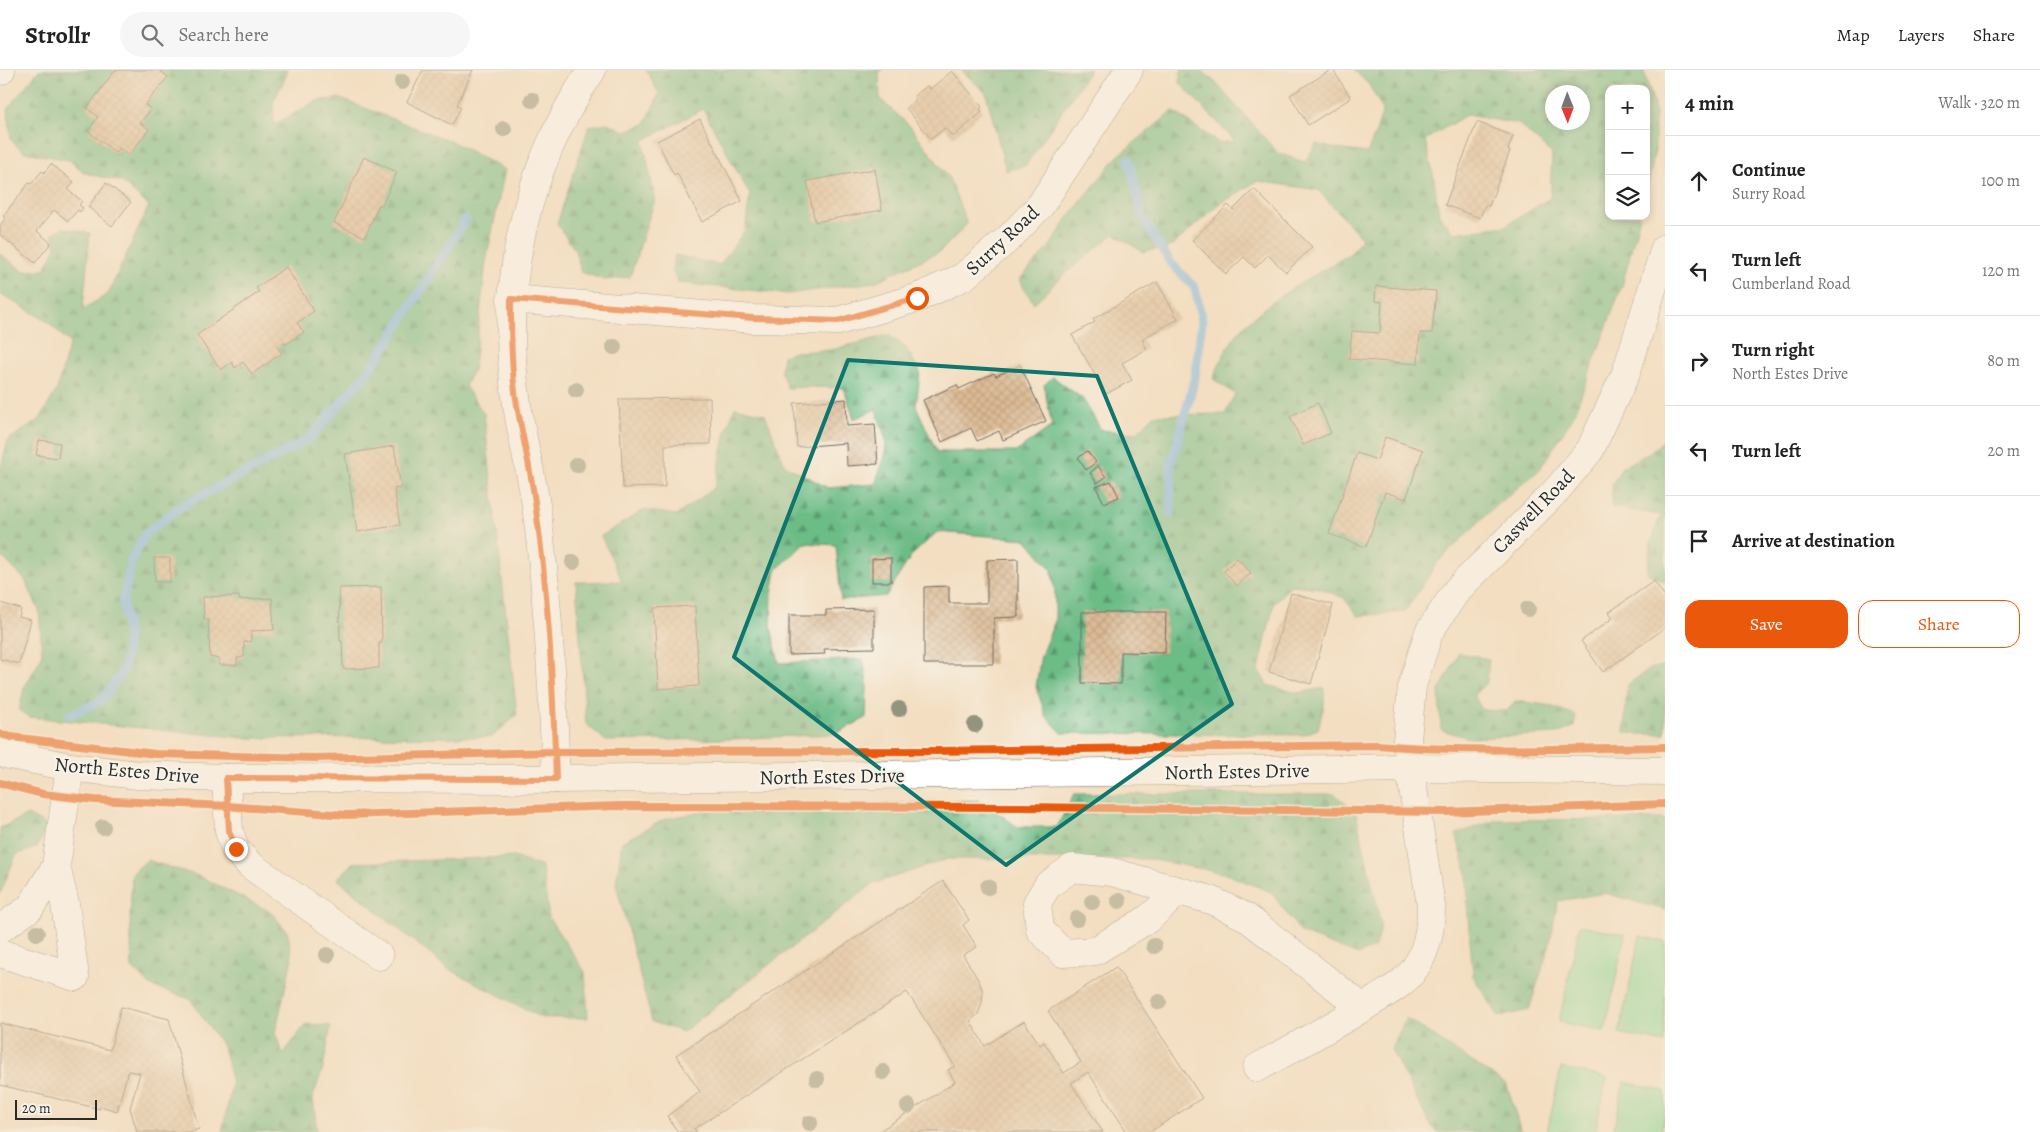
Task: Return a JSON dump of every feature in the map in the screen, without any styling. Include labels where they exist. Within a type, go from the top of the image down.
[{"type":"street","points":[[556,779],[549,633],[537,511],[516,404],[511,340],[511,299],[524,217],[542,160],[576,92],[592,70]]},
{"type":"street","name":"Surry Road","points":[[511,299],[753,318],[838,321],[917,298],[963,277],[1009,238],[1040,206],[1129,70]]},
{"type":"street","name":"Caswell Road","points":[[1257,1068],[1363,1008],[1404,981],[1415,968],[1426,948],[1431,927],[1432,906],[1407,740],[1412,686],[1429,632],[1457,590],[1555,492],[1590,450],[1626,373],[1665,248]]},
{"type":"street","name":"North Estes Drive","points":[[0,753],[70,767],[138,775],[226,778],[556,779],[1410,768],[1665,771]]},
{"type":"street","points":[[0,953],[75,976],[65,904],[56,866],[70,767]]},
{"type":"street","points":[[226,778],[229,831],[236,849],[250,865],[379,956]]},
{"type":"street","points":[[0,929],[30,908],[56,866]]},
{"type":"street","points":[[1178,892],[1148,919],[1095,951],[1063,953],[1040,930],[1037,903],[1048,885],[1072,868],[1112,872],[1211,900],[1246,918],[1363,1008]]},
{"type":"highlighted area","points":[[848,360],[1097,376],[1232,704],[1006,865],[734,657]]},
{"type":"green space","points":[[39,70],[287,70],[286,77],[273,102],[274,125],[316,101],[339,98],[455,143],[505,170],[486,261],[474,368],[465,386],[484,414],[517,715],[492,737],[244,738],[29,717],[19,710],[24,688],[42,656],[39,610],[25,580],[0,555],[0,471],[8,440],[40,419],[57,389],[70,343],[48,322],[0,295],[0,254],[24,271],[45,269],[56,247],[52,234],[63,228],[90,233],[83,309],[108,294],[149,206],[122,182],[85,173],[69,160],[24,152],[11,140],[8,108]]},
{"type":"green space","points":[[646,70],[882,70],[879,72],[880,99],[910,126],[949,178],[967,224],[941,251],[875,282],[788,294],[679,283],[672,270],[675,255],[720,265],[745,230],[750,195],[703,109],[643,141],[655,199],[630,277],[605,280],[581,272],[575,250],[557,224],[589,126],[608,123],[625,131],[645,124],[659,94]]},
{"type":"green space","points":[[961,70],[1090,70],[1026,165],[1006,171],[986,93]]},
{"type":"green space","points":[[1181,70],[1201,70],[1214,81],[1278,153],[1305,162],[1316,144],[1367,153],[1383,110],[1369,85],[1354,70],[1642,70],[1648,85],[1605,85],[1605,220],[1639,220],[1622,286],[1573,417],[1539,470],[1492,509],[1437,563],[1405,612],[1358,616],[1344,598],[1320,588],[1291,585],[1274,603],[1259,670],[1267,685],[1298,693],[1324,688],[1324,705],[1318,729],[1302,735],[1062,733],[1046,716],[1036,687],[1041,655],[1055,621],[1055,592],[1052,570],[1026,539],[937,532],[911,556],[886,596],[841,600],[836,545],[805,543],[776,570],[772,594],[771,627],[779,663],[863,659],[867,683],[866,718],[835,734],[731,739],[606,741],[586,724],[576,582],[622,581],[601,536],[644,510],[677,515],[715,487],[726,431],[735,407],[765,414],[785,465],[828,488],[875,484],[885,456],[886,440],[876,409],[854,419],[844,388],[787,388],[781,371],[783,356],[794,352],[831,350],[889,335],[906,348],[920,372],[916,406],[937,452],[1016,452],[1052,426],[1044,385],[1053,377],[1083,399],[1101,430],[1136,433],[1154,415],[1225,414],[1235,394],[1213,379],[1224,354],[1235,337],[1264,308],[1352,252],[1362,238],[1318,190],[1257,181],[1217,206],[1172,246],[1143,252],[1114,234],[1066,273],[1034,303],[1024,289],[1020,279],[1049,247],[1070,215],[1117,157],[1173,111],[1219,143],[1235,141],[1180,83]],"holes":[[[1466,115],[1519,124],[1552,154],[1550,198],[1505,226],[1454,233],[1439,215],[1434,178],[1425,140]]]},
{"type":"green space","points":[[1650,92],[1655,108],[1655,151],[1650,175]]},
{"type":"green space","points":[[1665,438],[1665,582],[1647,573],[1651,542],[1661,515],[1612,507],[1612,485],[1621,468],[1652,451]]},
{"type":"green space","points":[[1459,653],[1489,659],[1487,682],[1474,695],[1482,710],[1507,711],[1515,701],[1547,705],[1576,715],[1574,727],[1557,734],[1470,738],[1441,730],[1439,691]]},
{"type":"green space","points":[[1665,665],[1665,734],[1624,732],[1627,685],[1649,669]]},
{"type":"green space","points":[[1074,794],[1335,794],[1356,813],[1381,924],[1375,947],[1358,955],[1301,933],[1271,892],[1223,873],[1149,859],[948,859],[873,884],[683,1032],[652,1022],[616,884],[622,842],[665,819],[710,810],[979,800],[1018,827],[1057,827]]},
{"type":"green space","points":[[28,815],[48,826],[37,847],[16,855],[0,894],[0,828]]},
{"type":"green space","points":[[1665,819],[1665,910],[1605,893],[1558,901],[1549,947],[1529,1010],[1499,1017],[1473,976],[1468,917],[1467,874],[1456,834],[1497,820]]},
{"type":"green space","points":[[514,857],[542,867],[549,918],[585,972],[588,1018],[542,1018],[447,968],[337,879],[352,863]]},
{"type":"green space","points":[[147,860],[199,876],[271,912],[288,933],[292,959],[275,1033],[283,1054],[306,1024],[331,1026],[323,1068],[313,1097],[317,1132],[222,1132],[232,1083],[223,1047],[190,999],[151,986],[132,968],[130,916],[132,874]]},
{"type":"green space","points":[[1580,925],[1625,934],[1605,1031],[1559,1022]]},
{"type":"green space","points":[[1640,936],[1665,942],[1664,1043],[1619,1033]]},
{"type":"green space","points":[[1406,1018],[1507,1085],[1521,1132],[1437,1132],[1429,1123],[1391,1050]]},
{"type":"green space","points":[[1561,1068],[1607,1078],[1595,1132],[1547,1132]]},
{"type":"green space","points":[[1624,1082],[1665,1091],[1665,1112],[1661,1132],[1613,1132]]},
{"type":"building","points":[[115,70],[159,70],[168,77],[145,105],[151,109],[140,123],[149,129],[129,156],[119,148],[116,153],[88,131],[98,117],[87,108]]},
{"type":"building","points":[[423,70],[473,70],[457,105],[461,107],[452,125],[407,102]]},
{"type":"building","points":[[1333,70],[1351,98],[1308,125],[1290,95]]},
{"type":"building","points":[[952,71],[982,107],[980,109],[982,112],[953,137],[945,128],[931,139],[906,108],[916,100],[914,96],[927,86],[930,89]]},
{"type":"building","points":[[700,119],[742,201],[702,222],[677,173],[674,175],[657,141]]},
{"type":"building","points":[[1477,122],[1513,136],[1508,150],[1510,151],[1489,206],[1485,205],[1480,218],[1445,205]]},
{"type":"building","points":[[364,157],[397,172],[382,205],[379,204],[365,237],[334,223]]},
{"type":"building","points":[[51,164],[74,182],[68,190],[82,201],[79,205],[83,208],[80,212],[78,210],[68,221],[54,210],[37,231],[51,243],[35,263],[0,235],[0,225],[6,218],[3,216],[29,183],[31,184],[42,171],[44,173]]},
{"type":"building","points":[[875,169],[882,210],[815,222],[807,181]]},
{"type":"building","points":[[106,183],[131,202],[112,226],[88,207]]},
{"type":"building","points":[[1254,189],[1312,247],[1286,272],[1268,255],[1255,268],[1244,257],[1226,274],[1192,240],[1228,205],[1233,210]]},
{"type":"building","points":[[286,267],[314,311],[297,323],[304,332],[285,345],[284,342],[277,347],[282,353],[252,374],[243,362],[235,368],[232,362],[221,370],[197,335],[259,292],[256,288]]},
{"type":"building","points":[[1157,282],[1178,319],[1142,339],[1147,349],[1122,363],[1132,380],[1106,394],[1072,335],[1095,322],[1093,319]]},
{"type":"building","points":[[1376,286],[1436,291],[1432,333],[1420,333],[1418,364],[1349,359],[1352,331],[1380,333],[1382,302],[1375,301]]},
{"type":"building","points":[[1020,365],[1046,421],[1003,440],[999,431],[977,441],[971,428],[942,442],[923,400],[957,385],[959,389],[994,373],[996,376]]},
{"type":"building","points":[[710,398],[711,444],[665,445],[665,487],[623,488],[619,399]]},
{"type":"building","points":[[846,399],[847,426],[875,424],[878,464],[847,466],[846,443],[797,447],[794,403]]},
{"type":"building","points":[[1318,403],[1331,433],[1303,445],[1290,416]]},
{"type":"building","points":[[1385,437],[1423,450],[1406,499],[1385,492],[1366,547],[1329,534],[1357,453],[1377,460]]},
{"type":"building","points":[[39,440],[60,443],[58,458],[36,455]]},
{"type":"building","points":[[394,446],[401,488],[394,489],[400,525],[357,532],[345,454]]},
{"type":"building","points":[[1087,451],[1096,462],[1086,470],[1078,458]]},
{"type":"building","points":[[1098,466],[1106,477],[1097,483],[1090,473]]},
{"type":"building","points":[[1111,481],[1119,497],[1104,503],[1096,487]]},
{"type":"building","points":[[154,558],[170,558],[170,582],[155,582]]},
{"type":"building","points":[[891,558],[891,582],[872,582],[872,559]]},
{"type":"building","points":[[1237,558],[1251,573],[1237,586],[1224,571]]},
{"type":"building","points":[[1018,559],[1018,617],[994,618],[994,664],[924,664],[924,587],[949,586],[949,603],[987,603],[987,560]]},
{"type":"building","points":[[1654,581],[1665,597],[1665,628],[1603,672],[1581,641],[1613,618],[1609,612]]},
{"type":"building","points":[[381,587],[382,643],[379,643],[379,668],[343,669],[342,641],[340,641],[339,588]]},
{"type":"building","points":[[1291,593],[1333,605],[1311,684],[1269,672]]},
{"type":"building","points":[[239,596],[239,600],[272,598],[274,630],[251,631],[251,641],[244,642],[244,657],[237,658],[237,665],[219,665],[219,659],[210,657],[208,619],[204,619],[203,597]]},
{"type":"building","points":[[0,603],[21,609],[19,617],[31,620],[19,664],[0,659]]},
{"type":"building","points":[[695,606],[699,686],[658,689],[654,608]]},
{"type":"building","points":[[874,609],[874,648],[824,649],[825,654],[789,655],[789,615],[826,615],[826,610]]},
{"type":"building","points":[[1082,612],[1166,612],[1165,653],[1121,652],[1121,684],[1082,683]]},
{"type":"building","points":[[943,881],[969,920],[963,925],[977,947],[963,955],[979,981],[983,992],[978,1014],[970,1021],[985,1046],[1024,1021],[1040,1045],[1044,1042],[1064,1073],[1081,1062],[1048,1011],[1116,967],[1202,1098],[1150,1132],[1127,1132],[1088,1072],[1071,1083],[1103,1132],[878,1132],[955,1082],[948,1070],[955,1066],[907,992],[694,1129],[697,1132],[678,1132],[667,1116],[700,1092],[676,1055]]},
{"type":"building","points":[[121,1007],[169,1019],[199,1129],[189,1132],[137,1132],[130,1108],[140,1073],[128,1071],[117,1111],[100,1106],[100,1109],[0,1085],[0,1023],[110,1050]]},
{"type":"waterway","points":[[1129,160],[1142,217],[1170,262],[1195,288],[1202,321],[1195,378],[1171,464],[1171,514]]},
{"type":"waterway","points":[[69,715],[101,701],[124,670],[128,637],[123,603],[132,559],[146,533],[180,507],[309,439],[372,367],[466,219]]},
{"type":"cycle path","points":[[0,734],[11,737],[156,754],[314,758],[555,752],[935,751],[1376,745],[1448,749],[1665,747]]},
{"type":"cycle path","points":[[0,783],[43,794],[95,800],[227,806],[346,815],[620,806],[1020,807],[1446,812],[1665,804]]},
{"type":"route","points":[[236,849],[229,831],[226,806],[226,778],[556,779],[549,643],[537,511],[516,404],[511,340],[511,299],[753,318],[838,321],[917,298]]}]
